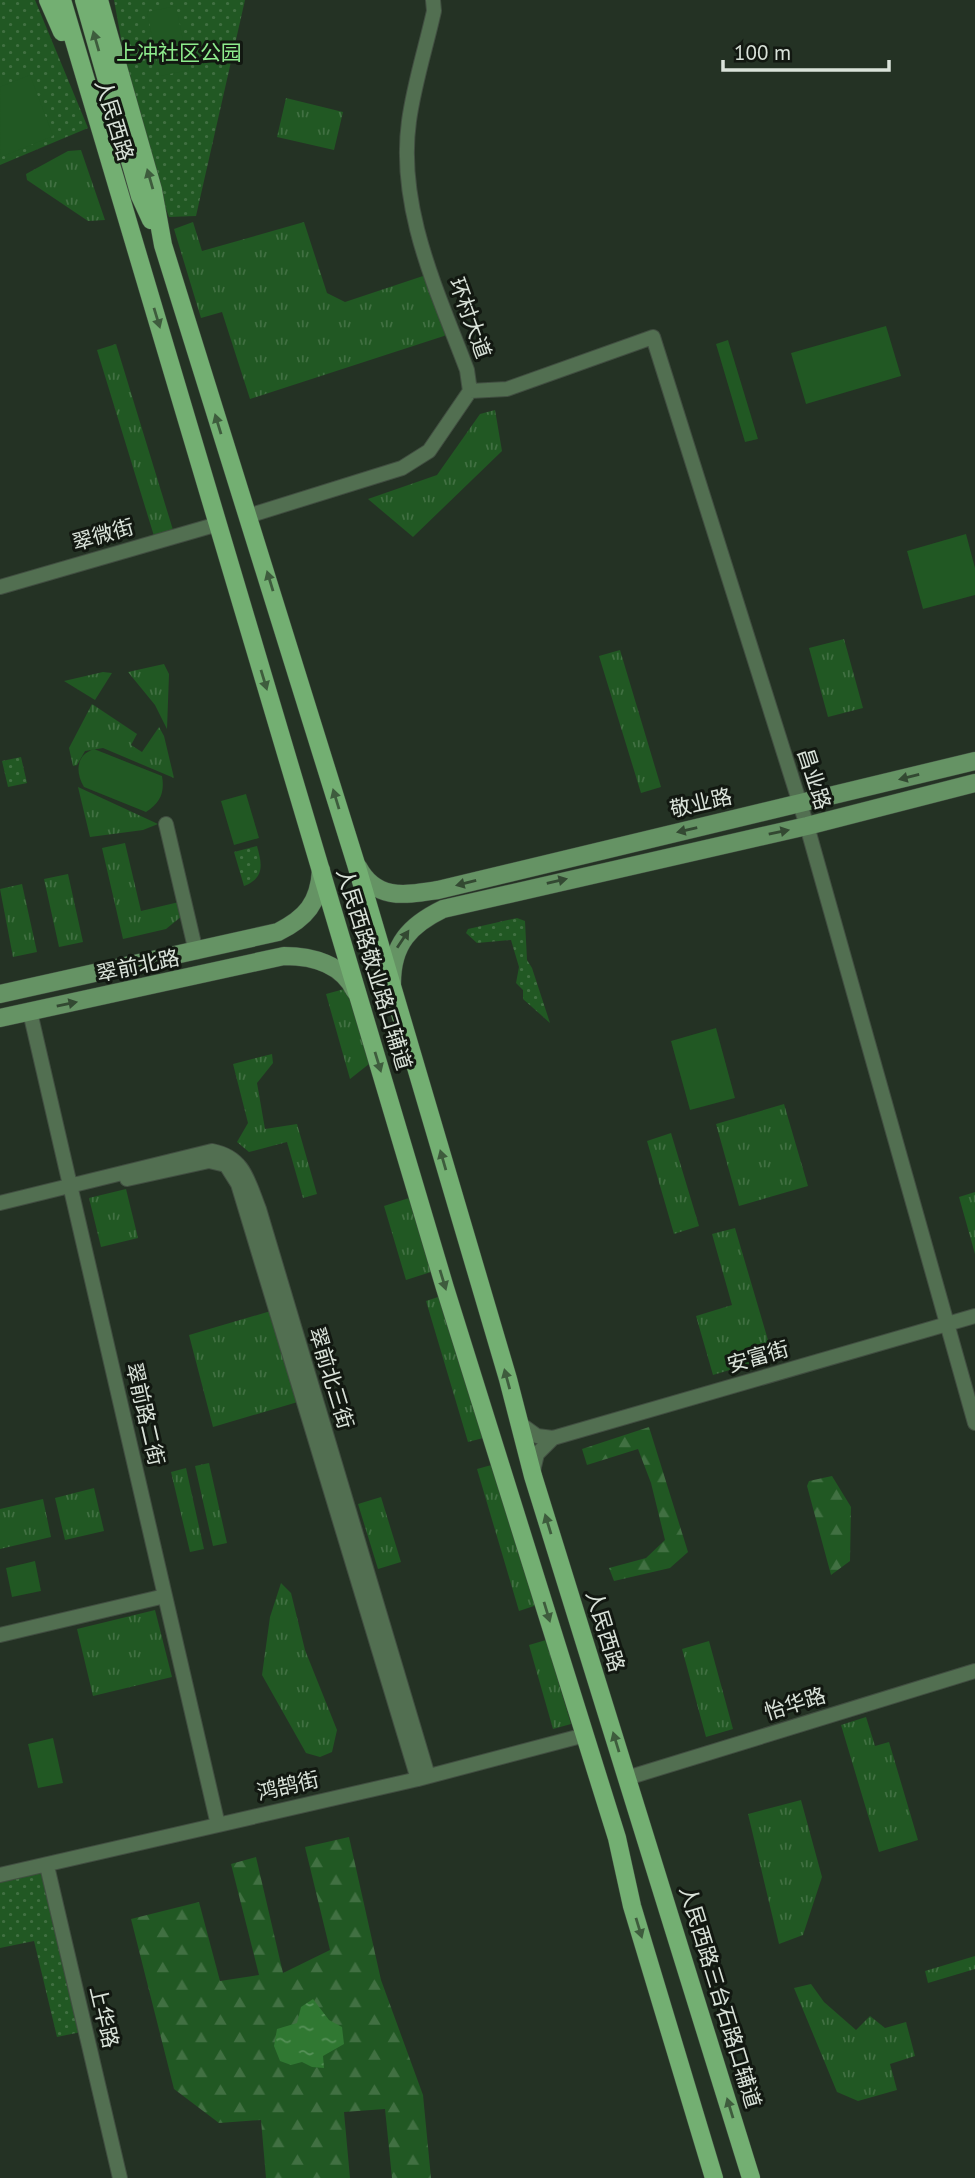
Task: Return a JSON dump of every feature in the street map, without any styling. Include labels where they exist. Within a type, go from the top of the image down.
[{"type":"main road","name":"人民西路","points":[[48,0],[67,46],[111,188],[138,253]]},
{"type":"main road","name":"人民西路","points":[[62,0],[212,496]]},
{"type":"main road","name":"人民西路","points":[[84,0],[140,196],[163,246]]},
{"type":"main road","name":"人民西路","points":[[99,0],[153,190],[163,246],[237,489]]},
{"type":"main road","name":"人民西路敬业路口辅道","points":[[237,489],[248,516],[356,864],[524,1445]]},
{"type":"main road","name":"人民西路敬业路口辅道","points":[[212,496],[218,524],[453,1313],[499,1453],[585,1735]]},
{"type":"main road","name":"敬业路","points":[[356,864],[364,878],[381,891],[394,895],[438,890],[975,761]]},
{"type":"main road","points":[[392,988],[393,958],[404,935],[415,925],[443,909],[807,826],[975,783]]},
{"type":"main road","name":"翠前北路","points":[[0,993],[278,932],[301,918],[313,906],[321,870]]},
{"type":"main road","name":"翠前北路","points":[[0,1018],[284,956],[311,958],[337,969],[346,976],[359,997]]},
{"type":"main road","name":"人民西路","points":[[524,1445],[642,1830]]},
{"type":"main road","points":[[585,1735],[714,2178]]},
{"type":"main road","name":"人民西路三台石路口辅道","points":[[642,1830],[751,2176]]},
{"type":"main road","points":[[626,1880],[656,1871]]},
{"type":"street","name":"环村大道","points":[[248,516],[402,468],[429,451],[470,391],[467,370],[413,220],[408,187],[409,122],[434,11],[433,0]]},
{"type":"street","name":"昌业路","points":[[470,391],[507,389],[653,337],[807,826],[975,1423]]},
{"type":"street","name":"翠微街","points":[[0,587],[218,524]]},
{"type":"street","points":[[166,824],[196,952]]},
{"type":"street","name":"翠前路二街","points":[[30,1012],[218,1825]]},
{"type":"street","name":"翠前北三街","points":[[0,1203],[70,1186],[93,1186],[209,1161],[226,1165],[233,1173],[255,1229],[423,1778]]},
{"type":"street","name":"安富街","points":[[553,1438],[975,1316]]},
{"type":"street","points":[[519,1423],[528,1432],[553,1438]]},
{"type":"street","points":[[533,1476],[537,1454],[553,1438]]},
{"type":"street","points":[[0,1635],[165,1595]]},
{"type":"street","name":"怡华路","points":[[626,1778],[975,1671]]},
{"type":"street","name":"鸿鹄街","points":[[0,1875],[423,1778],[585,1735]]},
{"type":"street","name":"上华路","points":[[47,1866],[120,2178]]},
{"type":"green space","points":[[0,0],[35,0],[88,128],[0,165]]},
{"type":"green space","name":"上冲社区公园","points":[[114,0],[245,0],[196,216],[169,217],[139,138]]},
{"type":"green space","points":[[176,6],[189,70],[160,76],[147,12]]},
{"type":"green space","points":[[30,75],[53,136],[1,157],[0,87]]},
{"type":"green space","points":[[286,98],[343,112],[334,150],[277,137]]},
{"type":"green space","points":[[81,150],[105,220],[88,221],[27,180],[26,174],[68,151]]},
{"type":"green space","points":[[193,222],[202,251],[304,222],[327,293],[345,302],[426,275],[447,335],[250,399],[222,312],[201,318],[174,229]]},
{"type":"green space","points":[[886,326],[901,376],[806,404],[791,353]]},
{"type":"green space","points":[[728,340],[758,439],[745,442],[716,344]]},
{"type":"green space","points":[[116,344],[173,530],[154,536],[97,350]]},
{"type":"green space","points":[[495,410],[502,451],[413,537],[368,499],[437,475],[480,414]]},
{"type":"green space","points":[[966,534],[975,568],[975,595],[923,609],[907,551]]},
{"type":"green space","points":[[844,639],[863,708],[828,717],[809,648]]},
{"type":"green space","points":[[620,650],[661,787],[641,793],[599,656]]},
{"type":"green space","points":[[164,664],[169,674],[167,729],[155,705],[128,672]]},
{"type":"green space","points":[[103,672],[112,673],[95,700],[64,681]]},
{"type":"green space","points":[[92,704],[137,734],[131,745],[142,752],[159,727],[164,736],[174,778],[103,748],[85,751],[77,765],[73,766],[69,748]]},
{"type":"green space","points":[[94,749],[162,776],[163,788],[155,805],[146,812],[84,787],[79,776],[79,765],[84,755]]},
{"type":"green space","points":[[21,757],[27,783],[8,787],[2,761]]},
{"type":"green space","points":[[78,787],[158,824],[143,830],[90,837]]},
{"type":"green space","points":[[246,794],[259,838],[234,845],[221,801]]},
{"type":"green space","points":[[125,843],[141,911],[179,902],[182,916],[166,929],[123,939],[102,848]]},
{"type":"green space","points":[[257,846],[259,875],[244,886],[234,852]]},
{"type":"green space","points":[[68,874],[83,942],[59,947],[44,879]]},
{"type":"green space","points":[[22,884],[37,952],[13,957],[0,889]]},
{"type":"green space","points":[[517,918],[525,921],[527,960],[550,1023],[523,999],[523,990],[516,983],[519,967],[511,940],[477,943],[466,933],[468,929]]},
{"type":"green space","points":[[348,988],[369,1064],[350,1079],[326,994]]},
{"type":"green space","points":[[716,1028],[735,1098],[690,1110],[671,1041]]},
{"type":"green space","points":[[272,1054],[273,1063],[257,1083],[265,1129],[297,1124],[317,1194],[303,1198],[287,1142],[249,1152],[237,1142],[248,1123],[233,1064]]},
{"type":"green space","points":[[784,1104],[808,1186],[739,1206],[716,1124]]},
{"type":"green space","points":[[671,1133],[699,1226],[674,1234],[647,1141]]},
{"type":"green space","points":[[126,1189],[138,1238],[101,1247],[89,1198]]},
{"type":"green space","points":[[975,1192],[975,1254],[959,1197]]},
{"type":"green space","points":[[412,1197],[434,1271],[406,1280],[384,1206]]},
{"type":"green space","points":[[735,1228],[773,1357],[713,1375],[696,1316],[732,1305],[712,1234]]},
{"type":"green space","points":[[444,1295],[487,1437],[468,1442],[426,1301]]},
{"type":"green space","points":[[274,1310],[301,1401],[213,1427],[189,1335]]},
{"type":"green space","points":[[649,1427],[688,1552],[670,1568],[614,1581],[609,1568],[646,1558],[665,1540],[651,1483],[638,1449],[587,1465],[582,1449]]},
{"type":"green space","points":[[209,1463],[227,1543],[213,1546],[195,1466]]},
{"type":"green space","points":[[495,1464],[537,1605],[519,1611],[477,1469]]},
{"type":"green space","points":[[186,1468],[204,1549],[190,1552],[171,1472]]},
{"type":"green space","points":[[832,1476],[851,1507],[850,1561],[831,1575],[807,1486],[809,1481]]},
{"type":"green space","points":[[94,1488],[104,1531],[65,1540],[55,1498]]},
{"type":"green space","points":[[381,1497],[401,1562],[378,1569],[358,1504]]},
{"type":"green space","points":[[43,1499],[51,1537],[0,1549],[0,1509]]},
{"type":"green space","points":[[35,1561],[41,1591],[12,1597],[6,1568]]},
{"type":"green space","points":[[281,1583],[291,1593],[305,1650],[337,1730],[332,1752],[320,1757],[306,1753],[262,1675],[270,1617]]},
{"type":"green space","points":[[155,1610],[172,1677],[93,1696],[77,1629]]},
{"type":"green space","points":[[546,1640],[571,1724],[553,1729],[529,1645]]},
{"type":"green space","points":[[709,1641],[733,1729],[706,1737],[682,1649]]},
{"type":"green space","points":[[866,1717],[875,1746],[889,1742],[918,1840],[879,1852],[841,1725]]},
{"type":"green space","points":[[53,1738],[63,1783],[38,1788],[28,1744]]},
{"type":"green space","points":[[801,1800],[822,1877],[803,1935],[779,1944],[748,1814]]},
{"type":"green space","points":[[349,1837],[381,1980],[423,2095],[431,2178],[392,2178],[385,2109],[344,2112],[350,2178],[266,2178],[261,2120],[219,2123],[174,2089],[131,1919],[199,1902],[220,1981],[259,1975],[231,1864],[256,1857],[283,1973],[330,1950],[305,1847]]},
{"type":"green space","points":[[43,1872],[81,2032],[57,2037],[34,1941],[0,1948],[0,1881]]},
{"type":"green space","points":[[975,1956],[975,1969],[928,1983],[925,1971]]},
{"type":"green space","points":[[811,1984],[824,2002],[856,2030],[870,2016],[885,2028],[906,2022],[915,2056],[890,2064],[897,2090],[858,2101],[837,2092],[794,1988]]},
{"type":"water","points":[[313,1999],[329,2020],[342,2027],[344,2044],[323,2056],[324,2068],[312,2067],[302,2062],[291,2065],[280,2061],[274,2046],[277,2029],[297,2023],[301,2007]]}]
